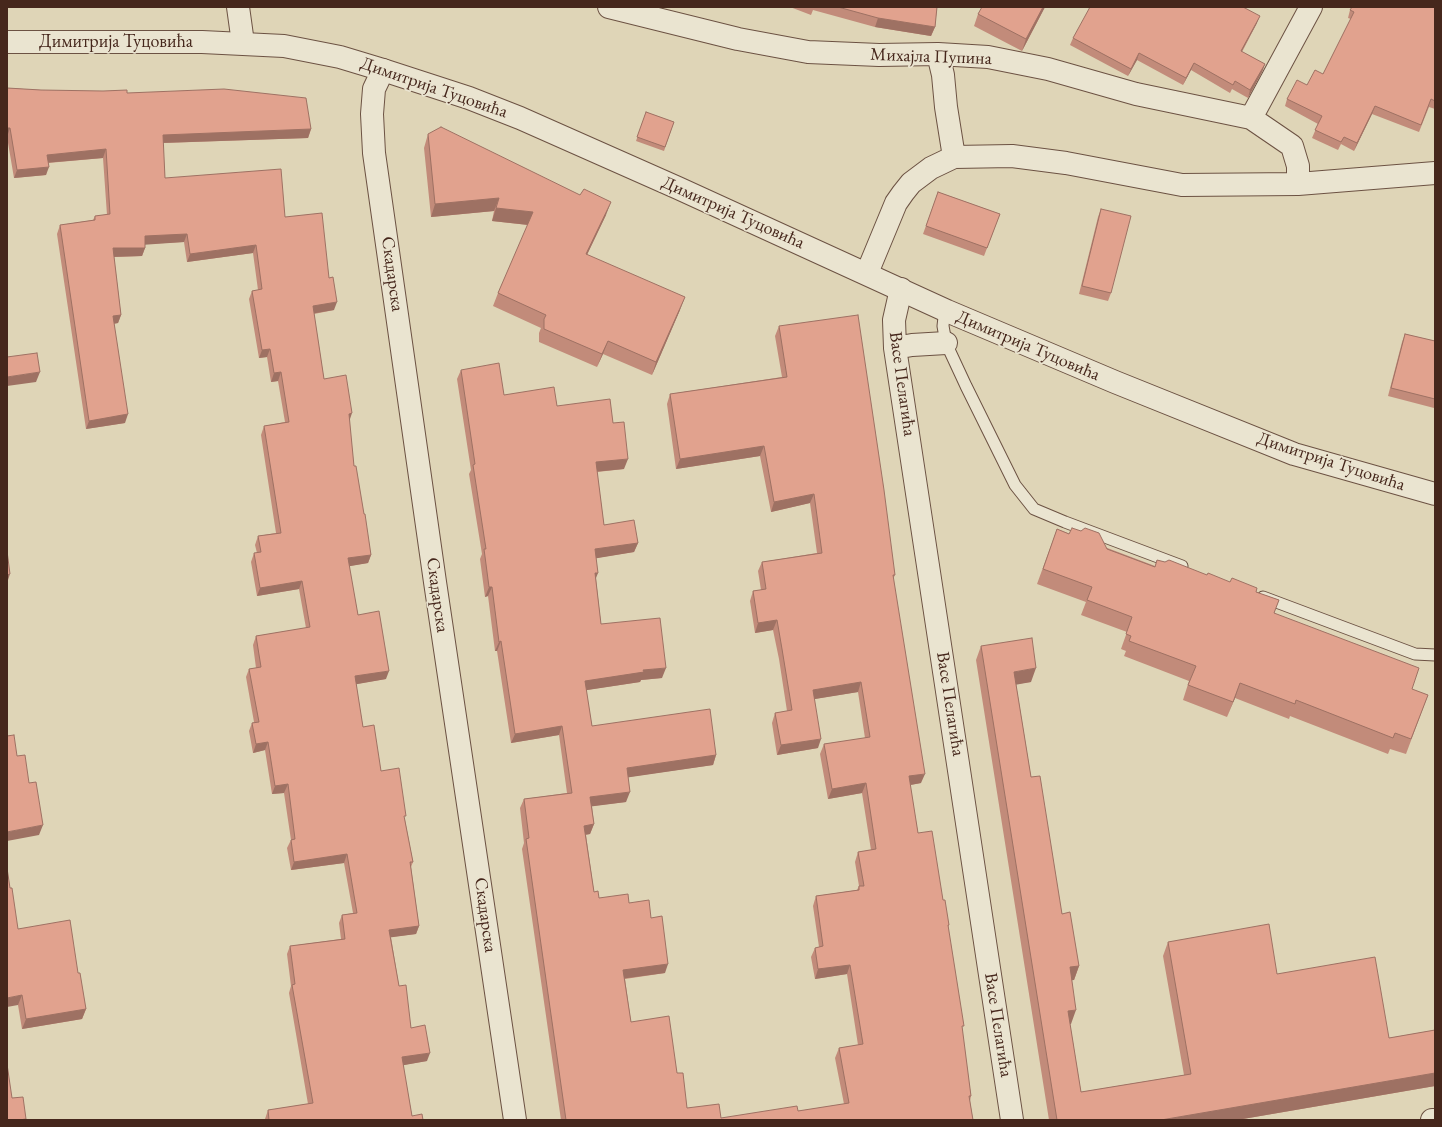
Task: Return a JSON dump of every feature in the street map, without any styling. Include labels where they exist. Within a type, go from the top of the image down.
[{"type":"street","points":[[238,7],[243,43]]},
{"type":"street","name":"Михајла Пупина","points":[[609,7],[738,39],[808,52],[879,55],[941,64],[988,56],[1048,69],[1136,94],[1251,118],[1292,146],[1298,166],[1298,184]]},
{"type":"street","points":[[1251,118],[1312,7]]},
{"type":"street","name":"Димитрија Туцовића","points":[[7,42],[202,42],[284,46],[340,57],[382,70],[468,98],[520,118],[947,311],[1115,382],[1294,454],[1435,494]]},
{"type":"street","points":[[941,64],[954,157]]},
{"type":"street","name":"Скадарска","points":[[382,70],[374,90],[372,114],[374,153],[515,1120]]},
{"type":"street","points":[[867,274],[896,203],[910,183],[931,168],[954,157],[1012,156],[1066,163],[1182,185],[1298,184],[1435,173]]},
{"type":"street","name":"Васе Пелагића","points":[[901,289],[894,320],[895,348],[1012,1120]]},
{"type":"street","points":[[895,348],[912,344],[946,343]]},
{"type":"lane","points":[[947,311],[944,317],[943,326],[946,343],[1015,485],[1034,509],[1192,570]]},
{"type":"lane","points":[[1252,593],[1416,654],[1435,655]]},
{"type":"building","points":[[838,7],[937,7],[935,27],[878,18]]},
{"type":"building","points":[[982,7],[1043,7],[1026,39],[978,14]]},
{"type":"building","points":[[1090,7],[1243,7],[1260,16],[1241,51],[1265,64],[1250,90],[1235,81],[1233,85],[1194,63],[1186,78],[1139,53],[1131,69],[1073,38]]},
{"type":"building","points":[[1352,7],[1435,7],[1435,101],[1431,99],[1421,125],[1375,106],[1357,143],[1344,137],[1341,142],[1315,130],[1322,116],[1287,99],[1297,80],[1307,85],[1315,70],[1323,74],[1354,12],[1350,10]]},
{"type":"building","points":[[7,88],[41,90],[127,90],[127,93],[224,89],[306,98],[311,129],[163,135],[165,178],[281,169],[285,217],[322,213],[329,278],[333,277],[337,302],[313,306],[324,379],[346,375],[352,413],[349,414],[354,466],[356,466],[371,555],[348,558],[358,615],[379,611],[389,671],[355,676],[363,727],[374,725],[381,771],[399,768],[406,816],[404,816],[413,862],[410,862],[419,926],[389,930],[399,986],[406,985],[411,1028],[425,1025],[430,1053],[402,1057],[412,1116],[422,1114],[423,1120],[269,1120],[268,1110],[313,1103],[292,985],[295,984],[290,946],[345,939],[342,915],[357,913],[347,854],[294,862],[291,840],[295,839],[288,784],[275,786],[268,742],[256,744],[252,723],[259,722],[249,669],[261,667],[256,636],[310,627],[302,581],[260,588],[254,553],[261,552],[258,536],[281,533],[264,426],[289,422],[281,372],[274,373],[270,349],[262,350],[252,291],[262,289],[256,245],[190,254],[187,234],[145,236],[145,248],[113,248],[121,315],[113,316],[128,414],[89,421],[60,225],[95,220],[95,216],[110,214],[106,149],[47,155],[49,167],[17,170],[10,128],[7,128]]},
{"type":"building","points":[[646,112],[674,122],[665,147],[637,137]]},
{"type":"building","points":[[441,127],[580,195],[584,189],[611,202],[586,254],[685,297],[656,362],[608,341],[602,354],[544,329],[544,319],[546,315],[498,293],[533,212],[496,208],[499,198],[435,204],[428,134]]},
{"type":"building","points":[[938,192],[1000,214],[987,248],[926,226]]},
{"type":"building","points":[[1101,209],[1131,216],[1111,293],[1082,286]]},
{"type":"building","points":[[858,315],[884,490],[895,575],[893,575],[925,774],[909,776],[918,833],[932,831],[943,900],[945,900],[964,1026],[962,1026],[973,1120],[566,1120],[526,839],[529,838],[524,799],[572,793],[562,726],[515,734],[501,641],[499,642],[492,587],[489,587],[484,549],[486,549],[473,465],[475,464],[461,370],[499,363],[504,395],[554,387],[557,406],[610,399],[613,423],[624,422],[628,459],[596,462],[604,525],[634,520],[638,543],[595,549],[598,573],[595,573],[601,624],[660,618],[666,668],[643,670],[644,672],[585,681],[592,726],[710,709],[716,755],[627,768],[630,792],[590,797],[594,824],[584,826],[594,892],[598,891],[599,898],[628,894],[629,903],[649,900],[651,918],[662,916],[668,964],[623,970],[631,1022],[669,1016],[677,1073],[683,1073],[687,1108],[719,1104],[721,1118],[797,1106],[798,1111],[849,1103],[839,1048],[863,1044],[850,965],[818,969],[815,948],[823,946],[816,896],[859,890],[859,886],[864,886],[858,852],[876,849],[866,783],[832,789],[824,744],[870,737],[861,682],[813,690],[821,739],[781,745],[775,713],[792,710],[777,620],[758,623],[753,591],[766,589],[762,562],[822,553],[814,494],[774,502],[764,446],[680,459],[670,394],[787,377],[779,326]]},
{"type":"building","points":[[1405,334],[1435,341],[1435,399],[1391,388]]},
{"type":"building","points":[[37,353],[40,372],[7,377],[7,357]]},
{"type":"building","points":[[1072,528],[1081,531],[1085,528],[1099,533],[1107,549],[1155,567],[1157,560],[1165,562],[1169,560],[1207,575],[1208,573],[1230,582],[1232,578],[1257,588],[1256,592],[1279,600],[1274,613],[1419,668],[1412,689],[1428,695],[1411,739],[1395,733],[1393,738],[1296,700],[1295,704],[1240,683],[1233,702],[1188,685],[1196,666],[1129,641],[1131,636],[1126,634],[1132,617],[1087,600],[1092,587],[1043,569],[1057,529],[1069,534]]},
{"type":"building","points":[[7,551],[10,574],[7,575]]},
{"type":"building","points":[[1032,638],[1036,668],[1014,672],[1031,777],[1040,776],[1062,914],[1070,912],[1079,966],[1070,967],[1076,1010],[1068,1011],[1081,1092],[1191,1074],[1168,942],[1269,924],[1277,974],[1375,957],[1389,1038],[1435,1030],[1435,1073],[1161,1120],[1057,1120],[981,646]]},
{"type":"building","points":[[14,735],[17,756],[25,755],[29,783],[36,782],[43,825],[7,832],[7,736]]},
{"type":"building","points":[[7,868],[10,888],[12,888],[18,929],[70,920],[78,973],[80,973],[86,1009],[26,1019],[22,995],[7,998]]},
{"type":"building","points":[[7,1064],[12,1098],[23,1097],[26,1119],[7,1120]]}]
